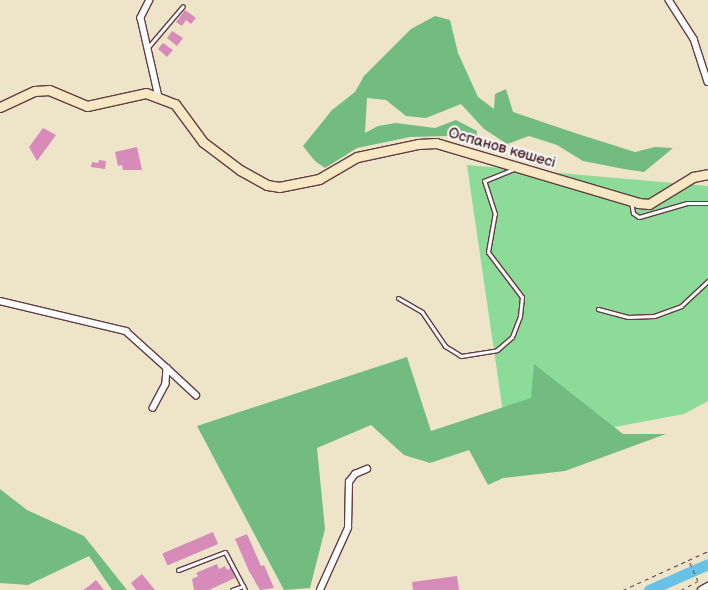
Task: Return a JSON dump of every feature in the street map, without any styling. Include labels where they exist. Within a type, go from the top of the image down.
[{"type":"street","points":[[150,0],[141,18],[149,46],[159,97]]},
{"type":"street","points":[[669,0],[694,39],[708,82]]},
{"type":"street","name":"Оспанов көшесі","points":[[0,107],[35,91],[49,90],[87,106],[146,93],[175,104],[186,115],[203,142],[253,178],[273,186],[302,185],[320,180],[356,157],[418,144],[458,148],[516,168],[568,180],[631,201],[649,204],[693,177],[708,174]]},
{"type":"street","points":[[0,300],[126,331],[196,394]]},
{"type":"street","points":[[153,408],[166,384],[167,368]]},
{"type":"street","points":[[320,590],[348,528],[349,482],[355,474],[367,470]]},
{"type":"street","points":[[701,590],[708,586]]},
{"type":"lane","points":[[149,46],[183,6]]},
{"type":"lane","points":[[398,298],[422,312],[445,346],[461,356],[497,350],[512,337],[520,316],[522,297],[488,252],[495,214],[484,182],[516,168]]},
{"type":"lane","points":[[631,201],[633,213],[639,217],[687,203],[708,203]]},
{"type":"lane","points":[[598,309],[628,317],[654,316],[681,306],[708,281]]},
{"type":"lane","points":[[178,570],[225,552],[244,588],[232,590]]},
{"type":"path","points":[[623,590],[708,552]]},
{"type":"path","points":[[681,590],[698,581],[689,560]]},
{"type":"green space","points":[[435,16],[450,20],[458,53],[478,97],[494,109],[495,94],[506,89],[513,112],[635,152],[655,147],[673,148],[644,172],[624,169],[583,161],[557,145],[529,136],[507,144],[484,129],[461,104],[426,118],[406,116],[386,100],[367,98],[365,133],[378,126],[396,123],[435,128],[456,120],[477,131],[476,141],[448,136],[410,137],[357,148],[325,168],[315,161],[303,146],[332,110],[355,92],[364,76],[411,29]]},
{"type":"green space","points":[[467,165],[708,186],[708,401],[684,414],[508,447]]},
{"type":"green space","points":[[407,357],[431,431],[531,398],[534,364],[623,434],[666,434],[565,471],[503,478],[488,485],[469,450],[430,463],[404,455],[371,425],[317,448],[325,529],[310,588],[284,590],[197,426]]},
{"type":"green space","points":[[0,489],[27,510],[84,536],[127,590],[112,590],[89,556],[28,585],[0,583]]},
{"type":"building","points":[[185,10],[196,18],[191,24],[186,20],[182,26],[176,22]]},
{"type":"building","points":[[172,31],[183,38],[177,46],[167,38]]},
{"type":"building","points":[[163,43],[173,50],[167,57],[158,49]]},
{"type":"building","points":[[43,128],[56,135],[37,161],[29,147]]},
{"type":"building","points":[[137,147],[142,170],[123,170],[122,165],[118,166],[115,152]]},
{"type":"building","points":[[99,160],[106,161],[105,169],[91,167],[92,162],[98,163]]},
{"type":"building","points":[[213,532],[218,544],[167,565],[162,553]]},
{"type":"building","points":[[247,534],[261,566],[264,565],[274,588],[260,590],[249,571],[235,539]]},
{"type":"building","points":[[217,564],[219,569],[225,566],[227,570],[231,568],[235,578],[209,590],[194,590],[192,579],[198,576],[196,573]]},
{"type":"building","points":[[142,574],[155,590],[136,590],[131,583]]},
{"type":"building","points":[[457,576],[459,590],[413,590],[412,582]]},
{"type":"building","points":[[96,580],[104,590],[83,590],[89,586]]},
{"type":"waterway","points":[[649,590],[708,564]]}]
